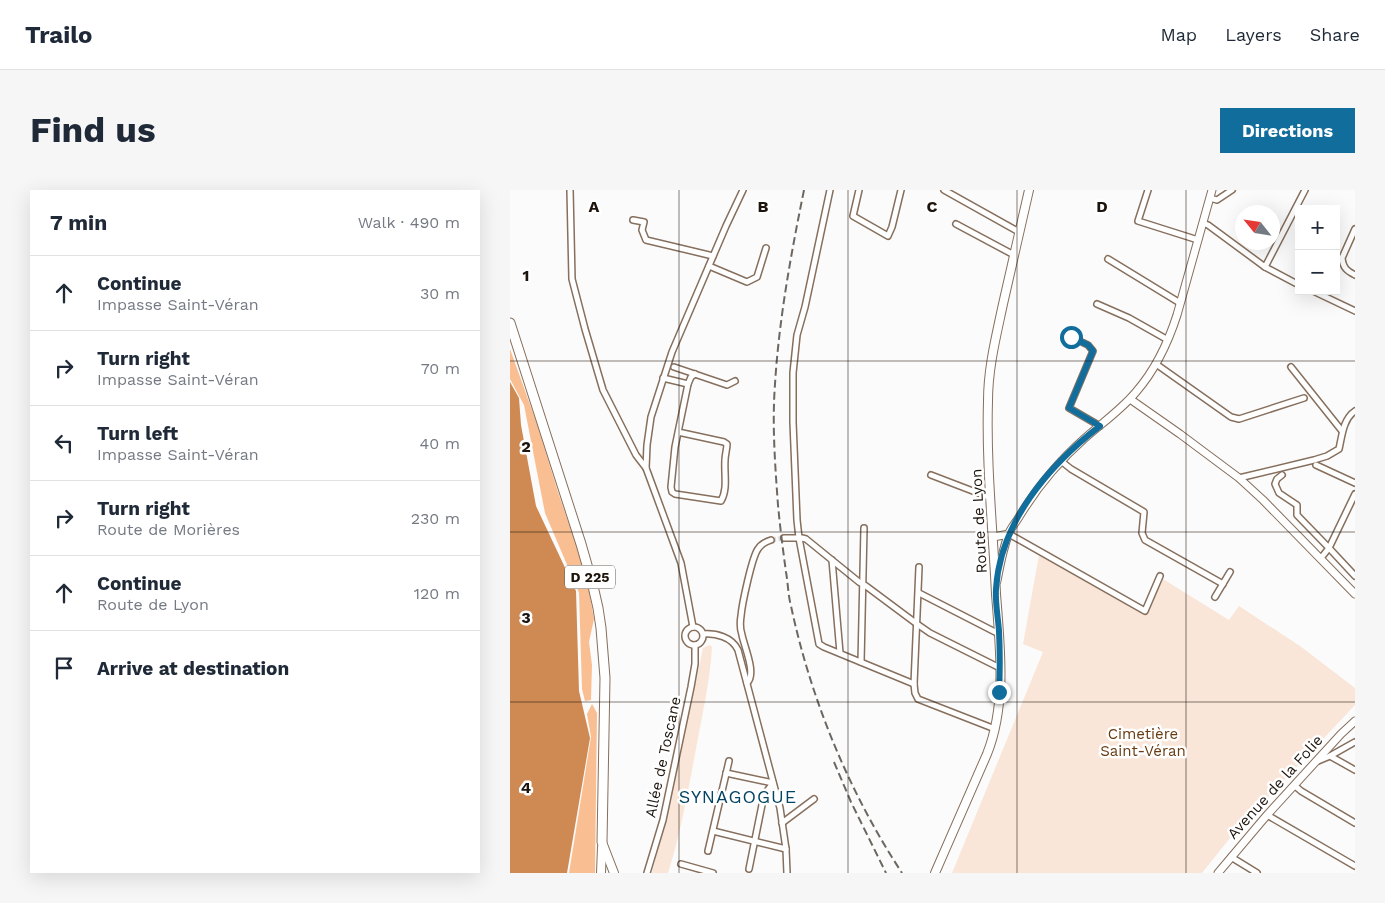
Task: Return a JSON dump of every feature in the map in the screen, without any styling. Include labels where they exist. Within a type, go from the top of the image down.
[{"type":"highway","name":"D 225","points":[[510,322],[581,544],[598,608],[605,678],[602,842]]},
{"type":"main road","points":[[996,589],[1009,534],[1029,501],[1061,461],[1130,399],[1144,383],[1156,364],[1168,340],[1180,303],[1212,190]]},
{"type":"main road","name":"Route de Lyon","points":[[935,873],[979,774],[992,741],[998,718],[1000,668],[988,420],[989,379],[1026,191]]},
{"type":"main road","points":[[1130,399],[1239,478],[1355,594]]},
{"type":"main road","points":[[993,537],[1009,534]]},
{"type":"main road","name":"Avenue de la Folie","points":[[1218,873],[1294,785],[1354,724]]},
{"type":"main road","points":[[602,842],[614,871]]},
{"type":"main road","name":"D 225","points":[[601,873],[602,842]]},
{"type":"street","points":[[570,190],[572,279],[585,329],[603,390],[636,455],[646,468],[681,564],[693,627]]},
{"type":"street","points":[[646,468],[649,427],[676,340],[743,190]]},
{"type":"street","points":[[830,190],[797,336],[793,373],[796,514],[799,538],[819,644],[914,684]]},
{"type":"street","points":[[859,190],[853,216],[888,236],[901,190]]},
{"type":"street","points":[[946,190],[1019,232]]},
{"type":"street","points":[[1148,190],[1138,221],[1198,240]]},
{"type":"street","points":[[1210,198],[1217,200],[1232,190]]},
{"type":"street","points":[[1265,267],[1305,190]]},
{"type":"street","points":[[633,220],[644,222],[642,230],[646,240],[713,256]]},
{"type":"street","points":[[1203,223],[1265,267],[1295,283]]},
{"type":"street","points":[[956,224],[1014,255]]},
{"type":"street","points":[[1355,229],[1342,258],[1345,269],[1355,275]]},
{"type":"street","points":[[709,266],[747,282],[757,277],[766,248]]},
{"type":"street","points":[[1108,259],[1180,303]]},
{"type":"street","points":[[1321,295],[1355,311]]},
{"type":"street","points":[[1096,304],[1129,318],[1168,340]]},
{"type":"street","points":[[1071,337],[1088,345],[1093,351],[1069,408],[1100,426]]},
{"type":"street","points":[[1156,364],[1231,417],[1238,418],[1304,398]]},
{"type":"street","points":[[674,367],[727,385],[735,381]]},
{"type":"street","points":[[1290,367],[1342,431]]},
{"type":"street","points":[[678,432],[727,444],[725,484],[721,501],[672,492],[678,432],[688,384],[690,378],[695,374]]},
{"type":"street","points":[[663,378],[688,384]]},
{"type":"street","points":[[1239,478],[1327,456],[1339,450],[1342,431],[1349,415],[1355,411]]},
{"type":"street","points":[[1061,461],[1071,469],[1144,512],[1142,533],[1145,540],[1223,584]]},
{"type":"street","points":[[1316,465],[1355,483]]},
{"type":"street","points":[[931,474],[991,498]]},
{"type":"street","points":[[1282,475],[1275,484],[1279,493],[1298,505],[1297,516],[1355,576]]},
{"type":"street","points":[[1321,558],[1329,548],[1355,494]]},
{"type":"street","points":[[861,662],[864,528]]},
{"type":"street","points":[[1009,534],[1145,611],[1160,576]]},
{"type":"street","points":[[784,538],[806,539],[917,624],[1000,668]]},
{"type":"street","points":[[747,683],[751,676],[748,656],[740,629],[741,615],[754,556],[760,546],[771,540]]},
{"type":"street","points":[[832,560],[840,653]]},
{"type":"street","points":[[919,567],[915,693],[918,699],[995,729]]},
{"type":"street","points":[[1215,597],[1230,572]]},
{"type":"street","points":[[919,593],[999,634]]},
{"type":"street","points":[[693,627],[699,628],[703,634],[701,642],[695,645],[688,642],[685,637],[687,630],[693,627]]},
{"type":"street","points":[[703,634],[721,636],[734,643],[738,650],[778,801],[786,848],[787,873]]},
{"type":"street","name":"Allée de Toscane","points":[[647,873],[663,820],[691,688],[695,664],[695,645]]},
{"type":"street","points":[[1315,763],[1355,742]]},
{"type":"street","points":[[1330,756],[1355,770]]},
{"type":"street","points":[[708,851],[729,761]]},
{"type":"street","points":[[726,772],[773,783]]},
{"type":"street","points":[[749,869],[764,795],[773,783]]},
{"type":"street","points":[[1294,785],[1302,792],[1355,823]]},
{"type":"street","points":[[782,824],[814,799]]},
{"type":"street","points":[[1267,815],[1355,866]]},
{"type":"street","points":[[713,831],[786,848]]},
{"type":"street","points":[[1231,857],[1257,873]]},
{"type":"street","points":[[681,864],[692,870],[713,873]]},
{"type":"green space","name":"Cimetière Saint-Véran","points":[[1039,555],[1146,615],[1163,579],[1229,620],[1239,606],[1300,646],[1355,688],[1355,705],[1230,838],[1202,873],[952,873],[1043,652],[1023,644]]},
{"type":"green space","points":[[710,645],[712,647],[708,686],[677,842],[668,873],[652,873],[703,648]]},
{"type":"shaded area","points":[[510,349],[537,424],[586,574],[594,619],[589,642],[592,665],[591,700],[585,701],[582,689],[579,593],[545,513],[524,405],[510,379]]},
{"type":"shaded area","points":[[510,382],[519,398],[521,425],[536,506],[576,591],[579,691],[590,738],[567,873],[510,873]]},
{"type":"shaded area","points":[[592,704],[597,713],[595,873],[569,873],[591,737],[587,714]]},
{"type":"tunnel","points":[[771,540],[784,538]]},
{"type":"railway","points":[[804,190],[790,262],[777,360],[774,399],[774,444],[778,505],[789,598],[809,676],[834,744],[865,810],[902,873]]},
{"type":"railway","points":[[834,762],[851,802],[886,873]]},
{"type":"district","name":"SYNAGOGUE","points":[[738,797]]},
{"type":"route","points":[[999,692],[1000,668],[996,589],[1009,534],[1029,501],[1061,461],[1100,426],[1069,408],[1093,351],[1088,345],[1071,337]]}]
